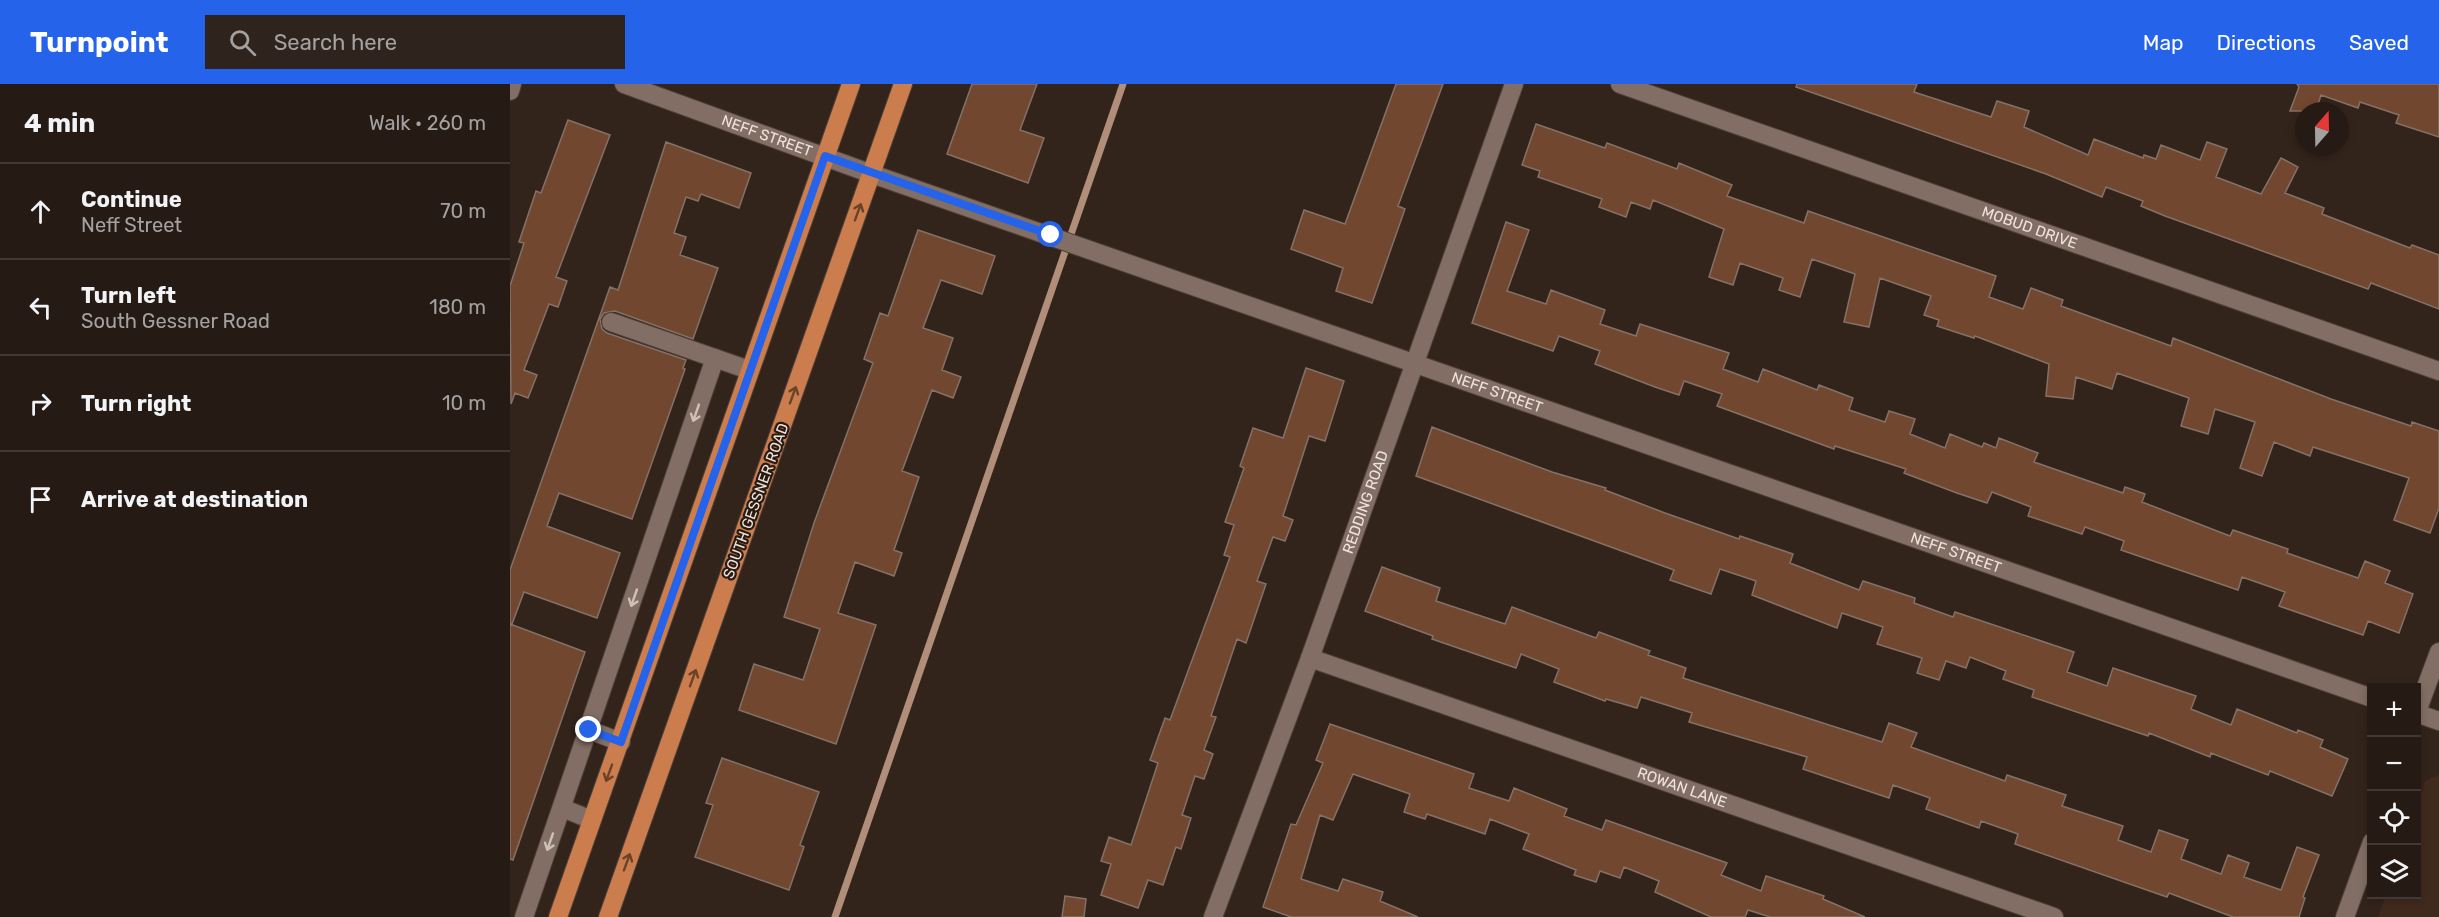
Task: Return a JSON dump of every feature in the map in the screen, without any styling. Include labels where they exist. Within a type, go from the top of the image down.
[{"type":"main road","points":[[558,917],[851,84]]},
{"type":"main road","name":"SOUTH GESSNER ROAD","points":[[608,917],[903,84]]},
{"type":"street","points":[[510,91],[512,84]]},
{"type":"street","name":"NEFF STREET","points":[[624,84],[872,174],[2367,696]]},
{"type":"street","name":"REDDING ROAD","points":[[1213,917],[1310,658],[1514,84]]},
{"type":"street","name":"MOBUD DRIVE","points":[[1620,84],[2439,371]]},
{"type":"street","points":[[611,322],[749,370]]},
{"type":"street","points":[[524,917],[715,358]]},
{"type":"street","points":[[2421,703],[2439,652]]},
{"type":"street","name":"ROWAN LANE","points":[[1310,658],[2054,917]]},
{"type":"street","points":[[2421,715],[2439,721]]},
{"type":"street","points":[[589,730],[621,742]]},
{"type":"street","points":[[562,808],[592,820]]},
{"type":"street","points":[[2345,917],[2371,845]]},
{"type":"shaded area","points":[[2439,775],[2439,917],[2378,917],[2385,899],[2421,899],[2421,794],[2425,781]]},
{"type":"building","points":[[972,84],[1037,84],[1020,130],[1044,138],[1028,183],[947,154]]},
{"type":"building","points":[[1396,84],[1443,84],[1398,206],[1405,209],[1372,303],[1336,291],[1343,268],[1291,249],[1304,210],[1345,224]]},
{"type":"building","points":[[1797,84],[1917,84],[1914,92],[1991,117],[1997,101],[2029,111],[2024,127],[2088,155],[2094,139],[2143,158],[2144,155],[2156,159],[2161,145],[2200,160],[2207,142],[2227,149],[2216,177],[2261,194],[2281,158],[2298,167],[2285,193],[2324,208],[2322,214],[2410,248],[2412,245],[2439,255],[2439,309],[2371,283],[2368,289],[2165,216],[2141,206],[2143,201],[2106,187],[2102,197],[2046,174],[1796,87]]},
{"type":"building","points":[[2297,84],[2439,84],[2439,137],[2396,123],[2399,115],[2360,102],[2358,108],[2349,105],[2349,102],[2341,102],[2321,95],[2319,102],[2295,102],[2295,111],[2290,111],[2299,87]]},
{"type":"building","points":[[568,120],[610,135],[556,277],[567,281],[558,307],[549,304],[524,370],[537,375],[528,398],[515,393],[511,404],[510,286],[524,243],[519,242],[536,191],[541,193]]},
{"type":"building","points":[[1536,124],[1605,148],[1607,143],[1677,169],[1679,163],[1732,185],[1727,196],[1804,223],[1808,211],[1996,276],[1989,297],[2023,309],[2031,288],[2063,300],[2061,306],[2171,346],[2173,338],[2331,399],[2411,426],[2412,422],[2439,431],[2439,508],[2430,533],[2394,520],[2409,478],[2313,447],[2310,456],[2274,442],[2262,476],[2240,468],[2255,422],[2215,409],[2208,434],[2181,426],[2189,398],[2117,373],[2112,389],[2076,377],[2073,399],[2046,396],[2049,364],[1975,336],[1974,338],[1937,326],[1939,320],[1924,315],[1931,296],[1880,278],[1869,327],[1844,322],[1855,274],[1812,259],[1800,297],[1779,290],[1783,278],[1740,263],[1733,285],[1709,277],[1724,229],[1653,200],[1650,209],[1631,202],[1626,217],[1599,207],[1602,199],[1538,177],[1540,171],[1522,165]]},
{"type":"building","points":[[666,142],[751,173],[739,208],[701,194],[698,201],[686,197],[674,233],[686,237],[680,255],[718,268],[693,339],[615,311],[604,313],[600,319],[602,329],[607,333],[686,360],[683,368],[685,369],[632,519],[559,493],[547,526],[620,553],[597,618],[524,592],[512,624],[510,623],[510,570],[610,287],[618,290]]},
{"type":"building","points":[[1506,222],[1529,230],[1507,291],[1546,304],[1551,290],[1605,310],[1600,324],[1636,336],[1640,324],[1729,353],[1723,369],[1758,382],[1763,369],[1817,390],[1819,385],[1853,398],[1849,410],[1885,422],[1889,411],[1915,419],[1910,434],[1945,448],[1950,434],[1982,447],[1984,443],[1996,448],[1999,438],[2038,453],[2034,462],[2123,493],[2125,487],[2145,494],[2142,502],[2230,536],[2233,530],[2288,549],[2287,553],[2358,578],[2365,561],[2390,571],[2385,583],[2413,594],[2399,633],[2368,621],[2363,635],[2279,606],[2285,592],[2242,577],[2238,590],[2121,550],[2124,541],[2085,527],[2082,534],[2028,516],[2031,507],[1992,492],[1987,503],[1957,493],[1904,473],[1906,469],[1835,446],[1834,449],[1717,406],[1722,394],[1684,381],[1679,395],[1655,387],[1595,364],[1600,351],[1559,336],[1553,351],[1472,323]]},
{"type":"building","points":[[918,230],[995,256],[982,294],[941,280],[923,328],[953,338],[942,370],[961,377],[953,398],[932,390],[902,471],[919,477],[894,550],[902,553],[894,576],[855,562],[838,613],[876,625],[836,744],[739,710],[754,664],[803,680],[820,629],[784,617],[814,523],[873,363],[864,359],[880,313],[888,316]]},
{"type":"building","points":[[1306,368],[1344,381],[1325,441],[1309,436],[1283,516],[1293,520],[1285,541],[1273,537],[1257,581],[1266,584],[1246,643],[1237,639],[1211,716],[1216,717],[1204,750],[1213,754],[1204,779],[1195,776],[1182,815],[1191,818],[1181,849],[1176,847],[1163,885],[1148,880],[1138,908],[1101,895],[1111,864],[1101,861],[1109,837],[1131,845],[1158,763],[1150,760],[1165,718],[1170,720],[1230,557],[1224,555],[1234,525],[1225,522],[1244,468],[1240,466],[1253,428],[1283,438]]},
{"type":"building","points":[[1432,427],[1552,472],[1606,488],[1605,490],[1665,513],[1739,539],[1740,536],[1793,554],[1790,563],[1859,590],[1863,581],[1915,598],[1914,603],[1953,617],[1955,612],[2074,652],[2067,672],[2107,686],[2113,668],[2196,696],[2191,709],[2231,725],[2237,709],[2297,733],[2298,730],[2323,740],[2320,747],[2348,759],[2332,796],[2270,771],[2268,775],[2211,753],[2210,757],[2149,733],[2148,736],[2032,697],[2034,690],[2003,679],[2006,671],[1970,657],[1966,668],[1946,661],[1939,680],[1917,673],[1922,658],[1877,644],[1883,627],[1842,613],[1837,628],[1752,595],[1756,581],[1720,569],[1711,594],[1670,580],[1674,570],[1416,476]]},
{"type":"building","points":[[1382,567],[1440,588],[1436,601],[1505,624],[1512,607],[1596,638],[1599,632],[1650,651],[1648,655],[1686,668],[1683,678],[1882,742],[1889,723],[1917,733],[1911,747],[2005,781],[2007,775],[2066,795],[2062,806],[2123,826],[2118,840],[2151,852],[2159,830],[2188,840],[2181,859],[2221,874],[2228,855],[2249,863],[2244,877],[2281,890],[2297,847],[2319,855],[2303,897],[2305,898],[2299,917],[2233,917],[2169,893],[2167,897],[2015,844],[2018,834],[1981,821],[1979,828],[1926,809],[1930,798],[1893,785],[1889,798],[1803,769],[1807,757],[1689,722],[1692,713],[1641,697],[1637,708],[1606,699],[1605,701],[1554,682],[1559,669],[1521,654],[1516,668],[1432,639],[1433,636],[1365,611]]},
{"type":"building","points":[[510,624],[585,652],[513,860],[510,859]]},
{"type":"building","points":[[1330,724],[1474,774],[1469,788],[1509,801],[1514,788],[1567,809],[1564,816],[1602,830],[1606,820],[1727,863],[1721,875],[1761,891],[1766,876],[1824,896],[1823,899],[1865,917],[1770,917],[1748,910],[1745,917],[1711,917],[1655,892],[1659,881],[1624,867],[1620,878],[1600,871],[1596,882],[1574,875],[1576,870],[1523,849],[1529,834],[1490,819],[1485,834],[1427,814],[1425,819],[1404,812],[1410,794],[1353,774],[1333,820],[1320,815],[1301,879],[1338,891],[1343,879],[1383,892],[1380,901],[1418,917],[1291,917],[1263,907],[1291,824],[1296,825],[1323,763],[1316,760]]},
{"type":"building","points":[[722,758],[819,792],[800,845],[804,847],[789,890],[695,857],[713,805],[706,803]]},
{"type":"building","points":[[1065,896],[1086,899],[1084,917],[1062,917]]},
{"type":"waterway","points":[[835,917],[1123,84]]},
{"type":"route","points":[[589,730],[621,742],[674,584],[825,156],[1051,235]]}]
